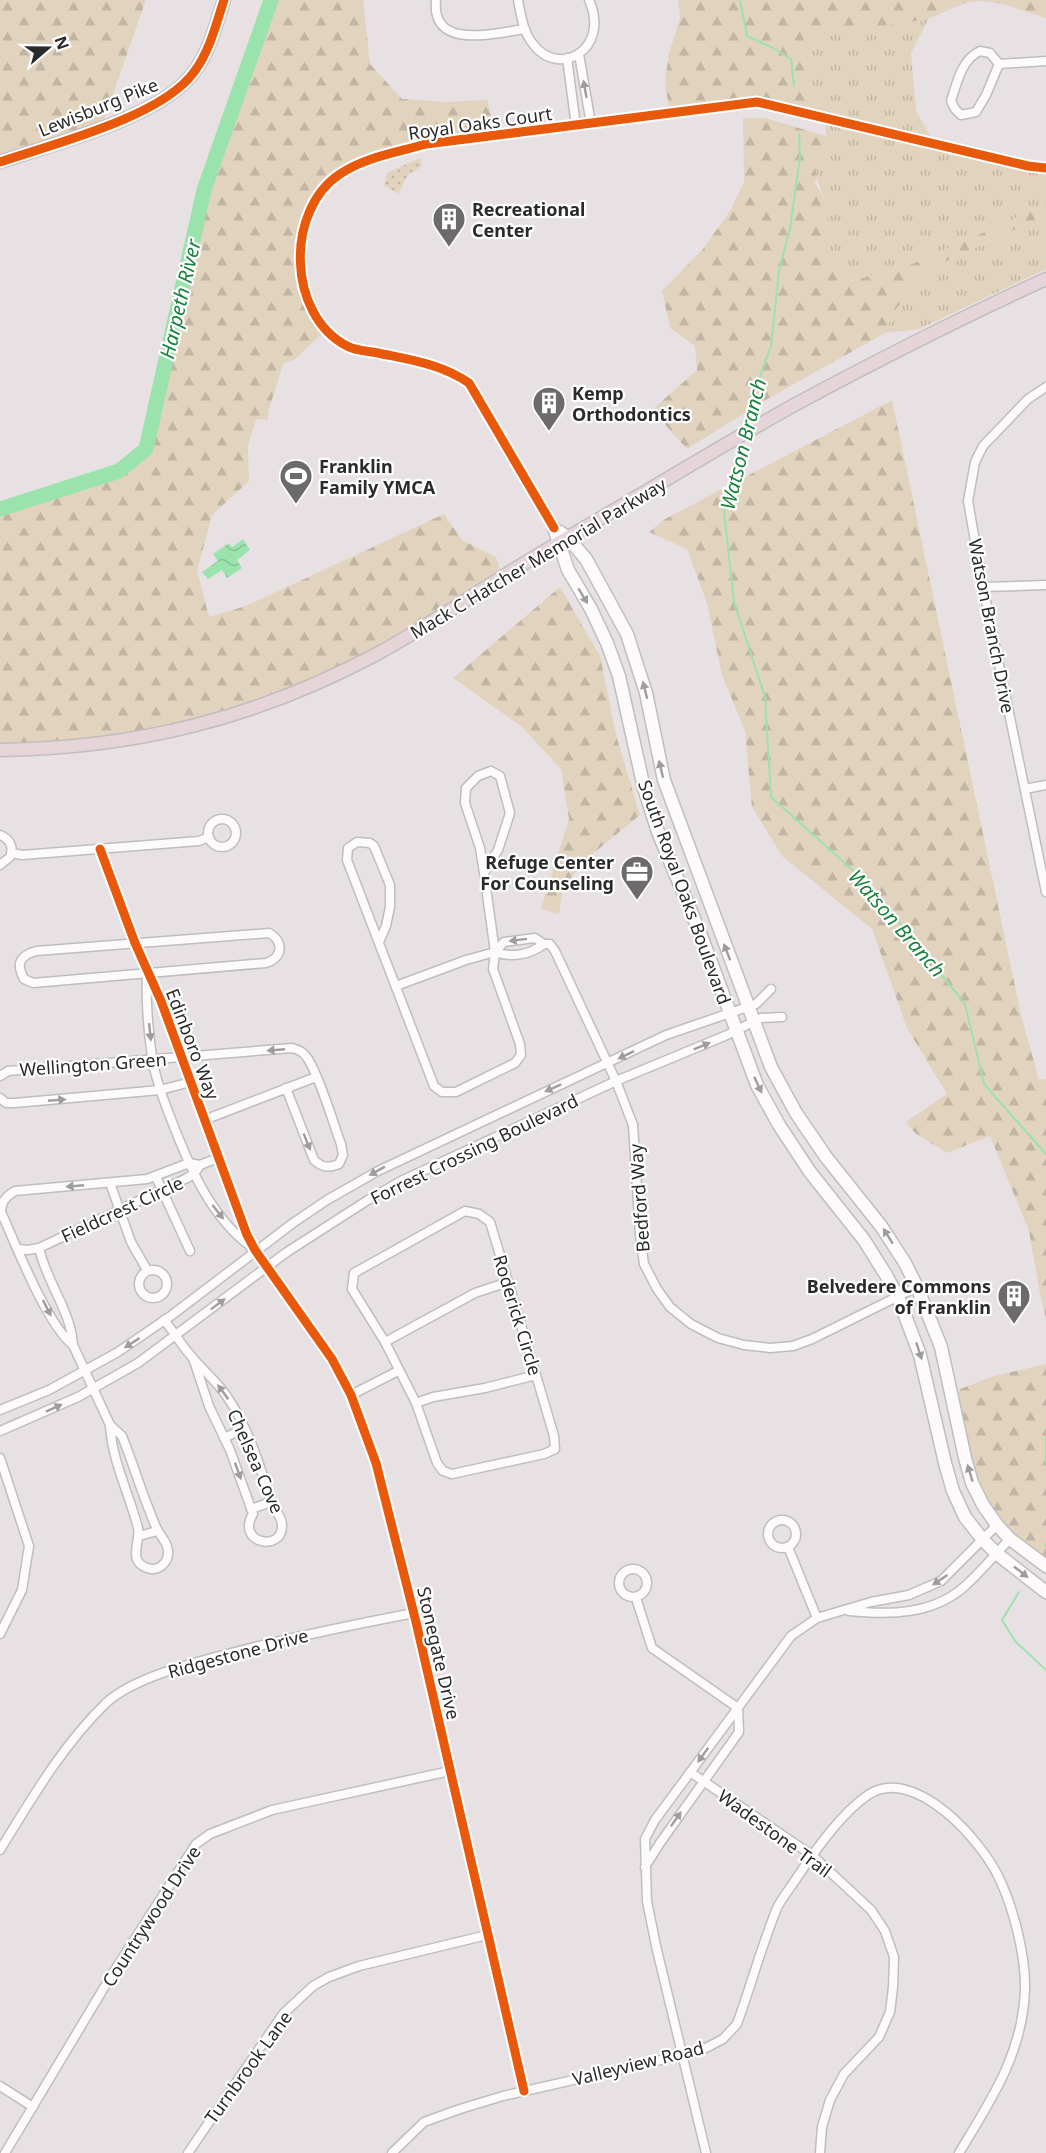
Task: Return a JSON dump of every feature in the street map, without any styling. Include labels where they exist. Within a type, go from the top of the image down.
[{"type":"main road","name":"Lewisburg Pike","points":[[0,162],[101,128],[157,104],[173,94],[184,84],[203,58],[224,0]]},
{"type":"main road","name":"Mack C Hatcher Memorial Parkway","points":[[0,750],[52,749],[125,741],[207,723],[288,696],[398,642],[563,541],[793,406],[938,329],[1046,279]]},
{"type":"main road","name":"South Royal Oaks Boulevard","points":[[554,528],[563,541],[586,559],[627,634],[646,693],[664,780],[771,1067],[796,1113],[826,1157],[881,1226],[905,1263],[917,1287],[941,1347],[972,1483],[983,1505],[1010,1539],[1046,1566]]},
{"type":"main road","name":"South Royal Oaks Boulevard","points":[[563,541],[568,570],[591,609],[619,676],[644,788],[658,832],[702,938],[757,1085],[779,1125],[810,1172],[864,1240],[898,1297],[920,1354],[953,1491],[965,1517],[982,1540],[996,1553],[1046,1592]]},
{"type":"street","points":[[436,0],[438,18],[445,28],[455,34],[468,36],[525,29]]},
{"type":"street","points":[[518,0],[525,29],[533,45],[545,56],[567,58],[579,54],[592,40],[595,33],[595,17],[589,0]]},
{"type":"street","points":[[980,51],[990,53],[999,64],[976,112],[961,115],[951,101],[959,77],[970,57],[980,51]]},
{"type":"street","points":[[579,54],[591,124]]},
{"type":"street","points":[[567,58],[576,126]]},
{"type":"street","points":[[999,64],[1046,61]]},
{"type":"street","name":"Royal Oaks Court","points":[[554,528],[469,383],[453,372],[434,364],[348,347],[326,331],[312,310],[304,286],[301,262],[302,237],[308,213],[321,191],[339,174],[358,164],[426,144],[757,102],[1028,166],[1046,168]]},
{"type":"street","name":"Watson Branch Drive","points":[[1046,387],[1028,399],[983,446],[975,462],[969,501],[983,587],[1046,892]]},
{"type":"street","points":[[983,587],[1046,585]]},
{"type":"street","points":[[379,942],[386,926],[390,907],[390,885],[374,846],[365,841],[357,842],[348,848],[347,860],[434,1086],[442,1092],[456,1092],[515,1063],[521,1055],[520,1044],[493,969],[495,952],[480,848],[467,813],[464,796],[470,784],[484,773],[491,771],[500,776],[510,813],[498,850],[484,873]]},
{"type":"street","points":[[1025,789],[1046,785]]},
{"type":"street","points":[[0,835],[10,843],[12,853],[7,861],[0,865]]},
{"type":"street","points":[[12,853],[22,855],[199,842],[209,837]]},
{"type":"street","name":"Edinboro Way","points":[[100,849],[147,973],[161,1001],[218,1158],[255,1250]]},
{"type":"street","points":[[269,933],[275,936],[279,945],[278,956],[266,963],[147,973],[33,983],[24,980],[19,970],[19,963],[28,954],[36,951],[269,933]]},
{"type":"street","points":[[396,986],[466,960],[495,952],[504,942],[534,938],[544,944],[535,951],[526,953],[506,956],[495,952]]},
{"type":"street","name":"Bedford Way","points":[[544,944],[550,944],[555,951],[616,1081],[633,1125],[644,1264],[657,1289],[670,1307],[691,1324],[718,1338],[744,1345],[770,1348],[793,1346],[812,1339],[917,1287]]},
{"type":"street","name":"Edinboro Way","points":[[147,973],[146,991],[152,1058],[160,1090],[194,1174],[214,1206],[241,1240],[255,1250]]},
{"type":"street","name":"Forrest Crossing Boulevard","points":[[0,1410],[86,1371],[118,1352],[164,1320],[255,1250],[327,1200],[378,1171],[666,1035],[756,1004],[771,989]]},
{"type":"street","name":"Forrest Crossing Boulevard","points":[[0,1431],[68,1402],[138,1363],[177,1336],[267,1266],[328,1225],[401,1181],[616,1081],[736,1031],[761,1018],[783,1017]]},
{"type":"street","name":"Wellington Green","points":[[0,1076],[8,1071],[292,1048],[300,1051],[307,1058],[315,1077],[341,1144],[343,1155],[339,1164],[329,1168],[321,1166],[314,1160],[286,1088]]},
{"type":"street","points":[[204,1120],[315,1077]]},
{"type":"street","name":"Wellington Green","points":[[0,1098],[6,1103],[15,1103],[160,1090],[191,1082]]},
{"type":"street","name":"Fieldcrest Circle","points":[[73,1345],[65,1339],[48,1313],[1,1212],[2,1203],[8,1195],[15,1191],[156,1177],[189,1163],[200,1165],[218,1158]]},
{"type":"street","name":"Fieldcrest Circle","points":[[18,1249],[39,1248],[194,1174],[200,1165]]},
{"type":"street","points":[[156,1177],[190,1251]]},
{"type":"street","points":[[110,1183],[131,1242],[147,1270]]},
{"type":"street","name":"Roderick Circle","points":[[465,1211],[479,1214],[490,1222],[537,1374],[554,1436],[555,1449],[544,1454],[448,1473],[437,1463],[416,1403],[385,1342],[352,1289],[354,1274],[465,1211]]},
{"type":"street","name":"Fieldcrest Circle","points":[[39,1248],[42,1262],[66,1317],[73,1345],[110,1425]]},
{"type":"street","name":"Stonegate Drive","points":[[255,1250],[332,1359],[351,1395],[376,1463],[414,1613],[524,2091]]},
{"type":"street","points":[[385,1342],[475,1293],[508,1282]]},
{"type":"street","name":"Chelsea Cove","points":[[164,1320],[193,1358],[208,1372],[227,1396],[256,1455],[273,1510],[278,1514],[282,1524],[279,1535],[270,1542],[259,1541],[251,1534],[249,1524],[253,1514],[224,1438],[209,1406],[193,1358]]},
{"type":"street","points":[[351,1395],[398,1371]]},
{"type":"street","points":[[416,1403],[433,1397],[485,1388],[537,1374]]},
{"type":"street","points":[[110,1425],[122,1436],[157,1531],[169,1552],[165,1562],[156,1569],[146,1568],[138,1561],[135,1551],[139,1536],[111,1442],[110,1425]]},
{"type":"street","points":[[224,1438],[243,1429]]},
{"type":"street","points":[[0,1458],[29,1546],[22,1590],[0,1634]]},
{"type":"street","points":[[251,1509],[271,1502]]},
{"type":"street","points":[[706,2153],[647,1901],[645,1839],[655,1820],[791,1636],[817,1618],[871,1602],[909,1595],[941,1581],[997,1525]]},
{"type":"street","points":[[139,1536],[157,1531]]},
{"type":"street","points":[[843,1610],[874,1613],[913,1611],[933,1606],[950,1598],[965,1587],[1010,1539]]},
{"type":"street","points":[[788,1547],[817,1618]]},
{"type":"street","points":[[636,1598],[652,1648],[738,1708]]},
{"type":"street","name":"Ridgestone Drive","points":[[0,1850],[57,1758],[108,1702],[131,1688],[175,1667],[294,1636],[414,1613]]},
{"type":"street","points":[[645,1868],[739,1732],[738,1708]]},
{"type":"street","name":"Countrywood Drive","points":[[5,2153],[111,1976],[196,1844],[210,1834],[272,1810],[450,1772]]},
{"type":"street","name":"Wadestone Trail","points":[[690,1772],[813,1856],[871,1910],[885,1931],[894,1957],[894,1987],[890,2012],[879,2037],[844,2074],[830,2100],[822,2127],[820,2153]]},
{"type":"street","name":"Valleyview Road","points":[[392,2153],[424,2122],[460,2109],[524,2091],[700,2051],[723,2039],[737,2024],[778,1905],[840,1821],[869,1795],[884,1788],[910,1790],[921,1795],[948,1813],[980,1848],[1000,1879],[1021,1947],[1025,1988],[1020,2031],[1007,2068],[959,2153]]},
{"type":"street","name":"Turnbrook Lane","points":[[188,2153],[283,2014],[313,1986],[329,1977],[359,1966],[487,1935]]},
{"type":"street","points":[[0,2086],[33,2108]]},
{"type":"green space","points":[[0,0],[146,0],[101,128],[0,162]]},
{"type":"green space","points":[[271,0],[363,0],[370,64],[402,99],[445,102],[487,100],[496,135],[426,144],[358,164],[321,191],[302,237],[304,286],[325,331],[294,360],[283,364],[269,409],[268,420],[256,419],[248,446],[249,481],[212,515],[197,571],[209,617],[246,606],[444,514],[462,540],[496,557],[502,577],[345,670],[170,732],[0,750],[0,509],[119,471],[146,449],[204,190]]},
{"type":"green space","points":[[678,0],[1046,0],[1046,18],[1013,7],[979,1],[958,6],[926,19],[833,32],[802,39],[809,98],[806,114],[757,102],[670,114],[665,82],[669,53],[680,19]]},
{"type":"green space","points":[[929,18],[911,53],[916,111],[935,144],[1046,168],[1046,205],[903,268],[850,281],[816,253],[824,198],[815,165],[830,148],[826,136],[826,119],[806,114],[809,98],[802,39],[828,32]]},
{"type":"green space","points":[[743,118],[765,118],[826,136],[830,148],[815,165],[817,179],[814,181],[824,198],[833,237],[816,253],[850,281],[903,268],[1046,205],[1046,215],[916,275],[907,297],[894,311],[885,333],[762,402],[687,449],[652,410],[697,370],[695,346],[670,328],[662,291],[703,249],[730,211],[744,182]]},
{"type":"green space","points":[[420,158],[422,166],[408,175],[398,194],[384,185],[387,173]]},
{"type":"green space","points":[[1046,215],[1046,269],[919,329],[885,333],[894,311],[907,297],[916,275]]},
{"type":"green space","points":[[892,400],[1021,1015],[1039,1080],[1046,1079],[1046,1319],[1029,1231],[990,1136],[947,1153],[915,1133],[906,1122],[947,1094],[907,1028],[872,929],[782,856],[752,807],[745,731],[722,675],[707,603],[687,549],[649,532],[665,519]]},
{"type":"green space","points":[[560,587],[600,656],[616,735],[640,815],[585,860],[563,888],[559,914],[541,909],[569,819],[561,769],[521,726],[453,678]]},
{"type":"green space","points":[[1046,1364],[1046,1566],[983,1505],[954,1405],[960,1389],[994,1376]]},
{"type":"water","points":[[243,539],[250,550],[237,560],[242,568],[227,578],[222,570],[208,579],[202,572],[218,561],[213,554],[229,543],[232,547]]},
{"type":"waterway","name":"Harpeth River","points":[[0,509],[119,471],[146,449],[204,190],[271,0]]},
{"type":"waterway","name":"Watson Branch","points":[[740,0],[747,36],[791,59],[794,86]]},
{"type":"waterway","name":"Watson Branch","points":[[744,429],[753,388],[771,346],[779,271],[790,228],[800,157],[799,134]]},
{"type":"waterway","name":"Watson Branch","points":[[741,440],[724,512],[734,602],[765,697],[771,797],[866,882],[965,1004],[984,1084],[1046,1154]]},
{"type":"waterway","name":"Watson Branch","points":[[1046,1437],[1046,1466]]},
{"type":"waterway","name":"Watson Branch","points":[[1019,1592],[1002,1620],[1015,1641],[1046,1670]]},
{"type":"cycle path","points":[[0,162],[133,116],[158,103],[179,88],[200,64],[224,0]]},
{"type":"cycle path","points":[[554,528],[469,383],[448,371],[425,364],[351,348],[327,331],[313,311],[304,287],[300,262],[302,236],[309,212],[322,190],[340,174],[371,159],[426,144],[757,102],[1028,166],[1046,168]]},
{"type":"cycle path","points":[[100,849],[135,943],[161,1001],[247,1235],[255,1250],[332,1359],[351,1395],[376,1463],[416,1622],[524,2091]]},
{"type":"place","name":"Recreational Center","points":[[449,248]]},
{"type":"place","name":"Kemp Orthodontics","points":[[549,432]]},
{"type":"place","name":"Franklin Family YMCA","points":[[296,505]]},
{"type":"place","name":"Refuge Center For Counseling","points":[[637,901]]},
{"type":"place","name":"Belvedere Commons of Franklin","points":[[1014,1325]]}]
